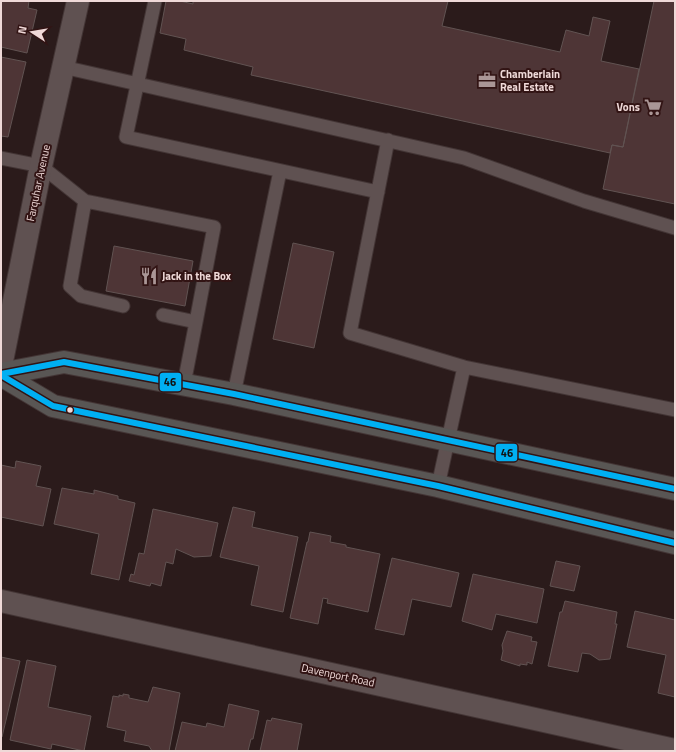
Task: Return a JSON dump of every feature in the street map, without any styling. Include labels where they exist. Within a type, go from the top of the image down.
[{"type":"main road","points":[[1,375],[64,362],[234,394],[446,441],[675,489]]},
{"type":"main road","points":[[1,375],[53,406],[438,486],[675,543]]},
{"type":"street","name":"Farquhar Avenue","points":[[1,366],[78,1]]},
{"type":"street","name":"Davenport Road","points":[[1,601],[675,750]]},
{"type":"lane","points":[[155,1],[126,137],[378,192]]},
{"type":"lane","points":[[63,67],[464,158],[584,201],[675,228]]},
{"type":"lane","points":[[388,140],[350,334],[464,367],[675,410]]},
{"type":"lane","points":[[1,158],[42,166],[85,201],[214,227],[184,384]]},
{"type":"lane","points":[[234,394],[280,171]]},
{"type":"lane","points":[[85,201],[70,286],[81,296],[123,306]]},
{"type":"lane","points":[[163,314],[196,322]]},
{"type":"lane","points":[[438,486],[446,441],[464,367]]},
{"type":"building","points":[[1,1],[29,1],[28,8],[37,10],[27,53],[1,47]]},
{"type":"building","points":[[166,1],[180,1],[193,4],[193,1],[448,1],[442,26],[560,52],[566,30],[589,36],[593,17],[610,21],[601,61],[639,69],[623,147],[612,145],[610,153],[251,75],[253,67],[184,50],[186,39],[160,33]]},
{"type":"building","name":"Vons","points":[[654,1],[675,1],[675,204],[603,189],[612,145],[623,147]]},
{"type":"building","points":[[1,57],[26,62],[8,137],[1,136]]},
{"type":"building","points":[[293,243],[334,252],[314,348],[273,339]]},
{"type":"building","name":"Jack in the Box","points":[[114,246],[193,261],[185,306],[106,291]]},
{"type":"building","points":[[16,461],[41,466],[36,486],[51,489],[43,526],[1,517],[1,465],[15,468]]},
{"type":"building","points":[[62,488],[94,494],[94,490],[118,496],[118,499],[135,503],[119,580],[91,574],[99,534],[54,524]]},
{"type":"building","points":[[233,507],[255,512],[252,527],[298,537],[283,612],[251,605],[259,566],[220,557]]},
{"type":"building","points":[[153,509],[218,523],[211,556],[194,557],[176,549],[173,564],[166,562],[161,586],[151,583],[150,586],[129,581],[131,574],[134,575],[139,553],[144,554]]},
{"type":"building","points":[[310,532],[331,536],[330,542],[380,554],[368,612],[327,603],[328,599],[323,598],[318,624],[290,618]]},
{"type":"building","points":[[392,558],[459,573],[451,607],[412,599],[404,635],[375,629]]},
{"type":"building","points":[[556,561],[580,566],[574,591],[550,586]]},
{"type":"building","points":[[473,574],[544,589],[537,623],[496,614],[492,630],[462,621]]},
{"type":"building","points":[[565,601],[617,612],[615,624],[617,624],[610,659],[599,660],[590,654],[582,653],[578,672],[548,666],[560,612],[562,612]]},
{"type":"building","points":[[635,611],[675,620],[675,697],[658,693],[666,655],[627,647]]},
{"type":"building","points":[[507,631],[532,637],[531,641],[537,642],[532,664],[527,662],[527,665],[520,664],[520,666],[501,660],[503,651],[502,645]]},
{"type":"building","points":[[1,657],[20,661],[2,737],[1,737]]},
{"type":"building","points":[[27,660],[56,666],[48,707],[91,716],[84,751],[52,744],[51,749],[10,740]]},
{"type":"building","points":[[153,687],[180,693],[169,751],[152,751],[149,746],[124,741],[126,731],[107,727],[113,696],[119,697],[119,695],[123,696],[123,694],[129,695],[129,698],[148,702]]},
{"type":"building","points":[[229,704],[259,711],[253,739],[251,739],[248,751],[175,751],[182,722],[206,727],[207,723],[224,727]]},
{"type":"building","points":[[272,718],[302,724],[297,751],[260,751],[267,720],[271,721]]},
{"type":"transit line","name":"46","points":[[1,374],[64,362],[234,394],[675,489]]},
{"type":"transit line","name":"46","points":[[1,375],[53,406],[438,486],[675,543]]},
{"type":"place","name":"Chamberlain Real Estate","points":[[487,80]]},
{"type":"place","name":"Vons","points":[[653,107]]},
{"type":"place","name":"Jack in the Box","points":[[149,276]]}]
